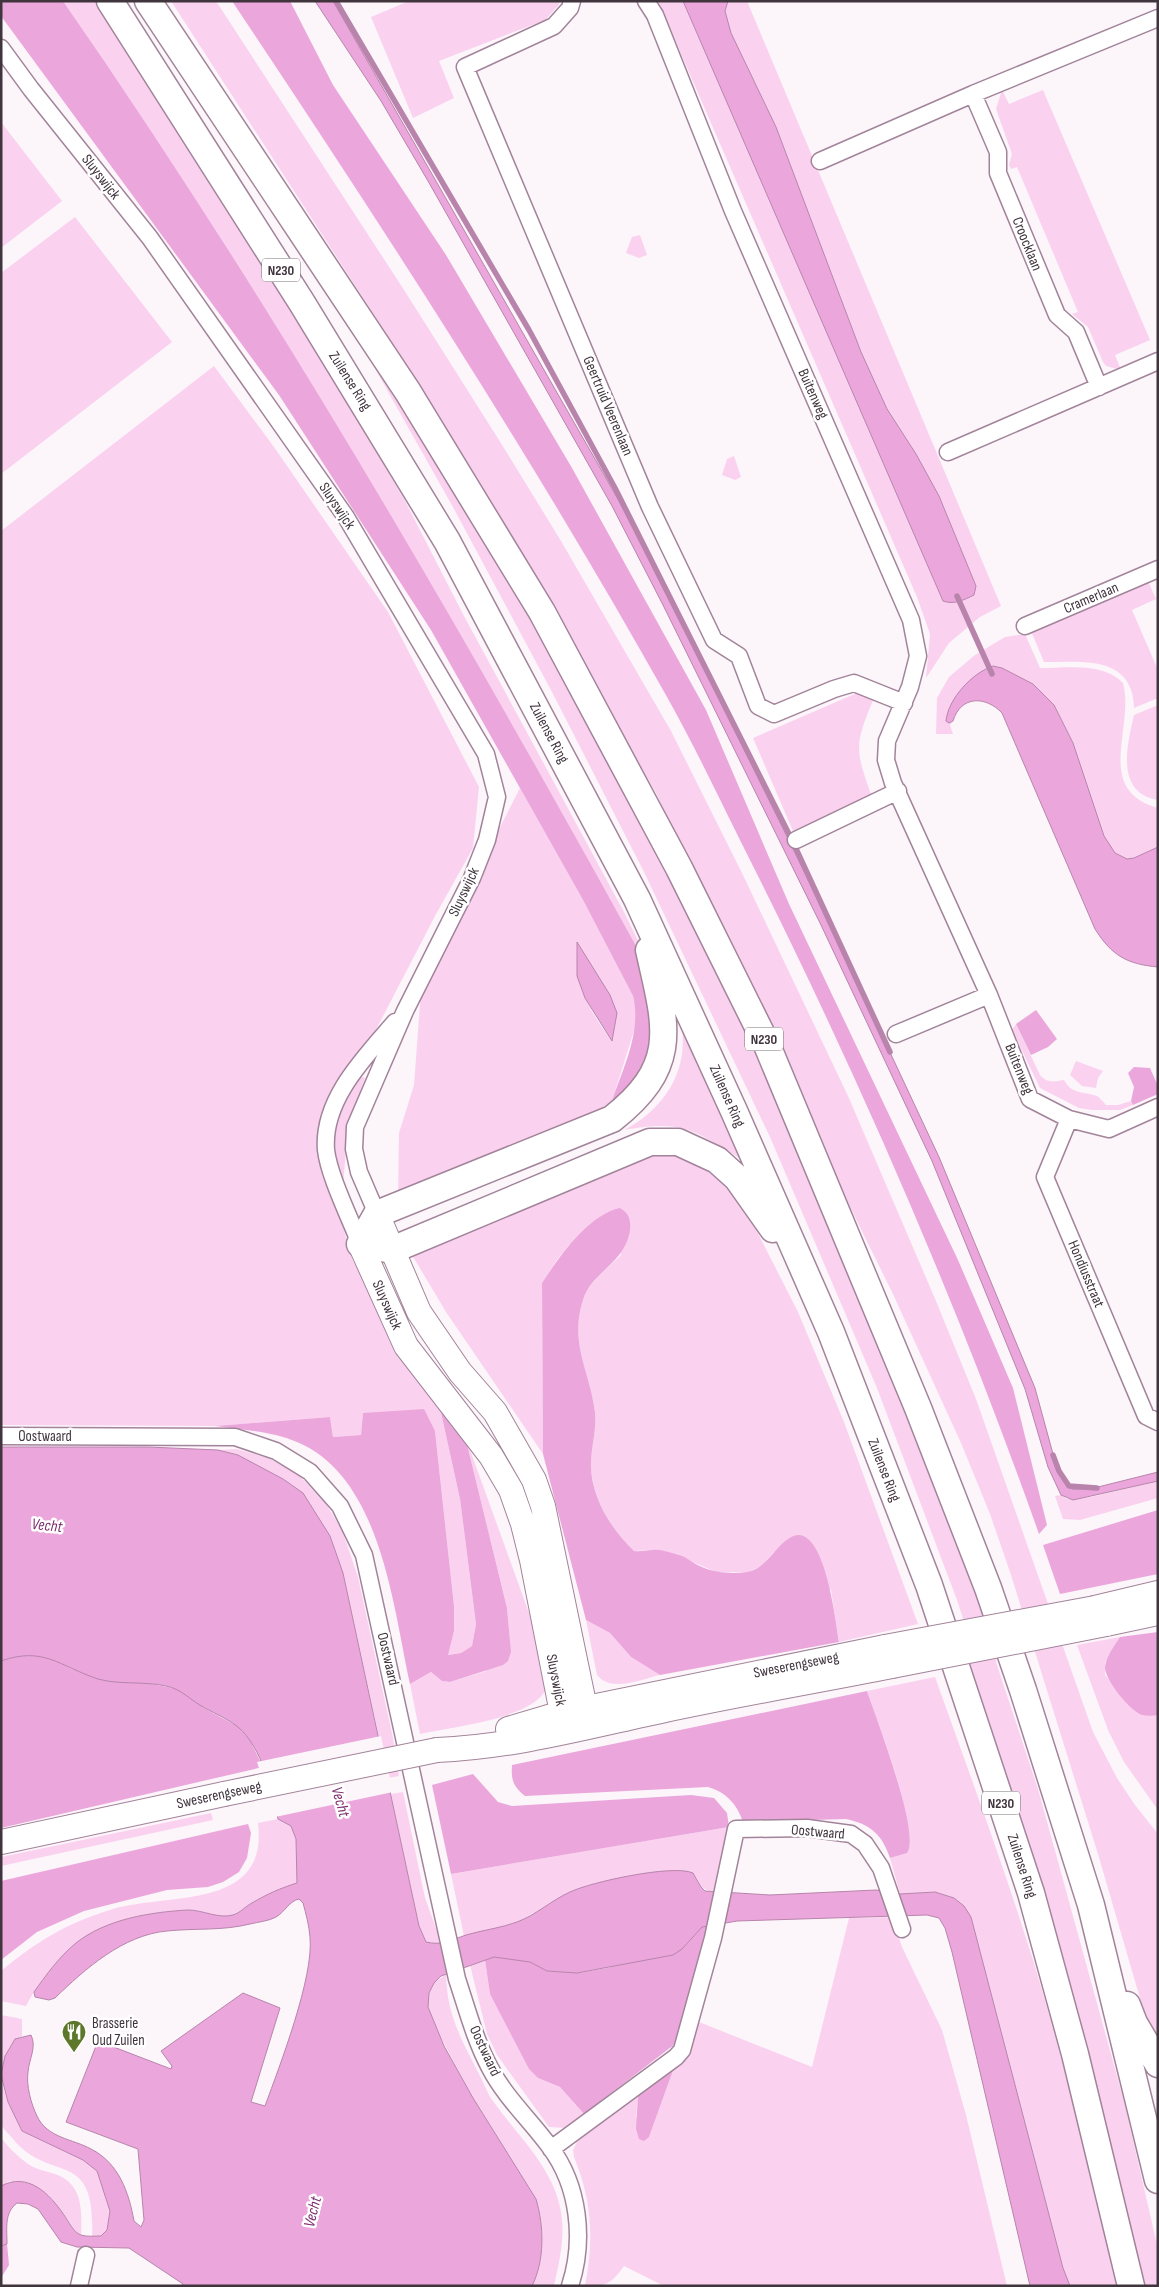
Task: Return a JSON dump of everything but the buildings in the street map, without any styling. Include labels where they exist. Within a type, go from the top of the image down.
[{"type":"main road","name":"Zuilense Ring","points":[[110,1],[302,303],[446,541],[637,899],[832,1332],[929,1585],[1031,1893],[1075,2054],[1131,2286]]},
{"type":"main road","name":"N230","points":[[148,1],[408,392],[542,612],[679,868],[762,1036],[918,1408],[988,1588],[1023,1690],[1091,1905],[1134,2023],[1158,2064]]},
{"type":"main road","name":"N230","points":[[377,1214],[612,1120],[631,1105],[649,1084],[659,1064],[664,1042],[663,1014],[637,899]]},
{"type":"main road","name":"N230","points":[[392,1250],[650,1142],[678,1142],[718,1160],[737,1178],[775,1232],[832,1332]]},
{"type":"main road","points":[[377,1214],[360,1244],[392,1250]]},
{"type":"main road","name":"Sluyswijck","points":[[377,1214],[419,1312],[460,1372],[495,1412],[534,1480],[543,1506],[576,1717]]},
{"type":"main road","name":"Sluyswijck","points":[[360,1244],[406,1346],[491,1456],[511,1490],[523,1524],[576,1717]]},
{"type":"main road","name":"Sweserengseweg","points":[[1100,1616],[1158,1593]]},
{"type":"main road","name":"Sweserengseweg","points":[[1,1842],[437,1750],[576,1717],[1100,1616],[1158,1612]]},
{"type":"main road","name":"N230","points":[[1091,1905],[1158,2180]]},
{"type":"street","name":"Geertruid Veerenlaan","points":[[572,1],[570,8],[554,26],[465,67],[650,507],[714,640],[739,656],[758,706],[774,714],[834,689],[854,683],[904,703]]},
{"type":"street","name":"Buitenweg","points":[[646,1],[655,15],[736,220],[911,620],[918,656],[904,703],[887,741],[886,760],[893,783],[990,994],[1030,1099],[1069,1119],[1109,1129],[1158,1107]]},
{"type":"street","points":[[820,161],[973,94],[1158,18]]},
{"type":"street","name":"Sluyswijck","points":[[1,48],[31,89],[150,238],[346,517],[486,754],[497,797],[487,840],[472,878],[405,1011],[355,1128],[354,1149],[359,1172],[377,1214]]},
{"type":"street","name":"Croocklaan","points":[[973,94],[998,152],[998,174],[1057,316],[1076,332],[1099,387]]},
{"type":"street","points":[[948,452],[1158,361]]},
{"type":"street","name":"Cramerlaan","points":[[1025,626],[1158,569]]},
{"type":"street","points":[[796,840],[898,791]]},
{"type":"street","points":[[896,1034],[990,994]]},
{"type":"street","name":"Sluyswijck","points":[[360,1244],[326,1151],[327,1125],[335,1100],[372,1049],[405,1011]]},
{"type":"street","name":"Hondiusstraat","points":[[1069,1119],[1045,1177],[1146,1416],[1158,1422]]},
{"type":"street","name":"Oostwaard","points":[[1,1436],[235,1437],[276,1451],[310,1472],[340,1506],[364,1555],[449,1935],[457,1979],[479,2044],[490,2069],[551,2149],[567,2176],[573,2195],[577,2219],[577,2250],[570,2286]]},
{"type":"street","name":"Oostwaard","points":[[551,2149],[616,2103],[676,2057],[682,2050],[692,2019],[727,1881],[736,1829],[807,1828],[851,1834],[865,1844],[874,1856],[887,1883],[902,1929]]},
{"type":"street","points":[[79,2286],[86,2255]]},
{"type":"shaded area","points":[[63,1],[96,1],[143,79],[261,257],[404,499],[464,616],[624,912],[654,973],[645,962],[508,717],[366,474],[219,235]]},
{"type":"shaded area","points":[[171,1],[216,1],[406,293],[561,541],[671,731],[742,873],[848,1096],[936,1301],[976,1399],[1093,1732],[1117,1778],[1158,1834],[1158,2048],[1146,2019],[1098,1854],[1011,1575],[990,1514],[961,1443],[892,1292],[852,1211],[656,793],[411,372]]},
{"type":"shaded area","points":[[409,1],[560,1],[558,6],[545,20],[439,61],[454,98],[413,118],[371,17]]},
{"type":"shaded area","points":[[658,1],[683,1],[943,601],[974,595],[976,586],[939,496],[916,454],[887,409],[861,352],[776,127],[731,33],[725,11],[728,1],[747,1],[1001,606],[980,617],[949,643],[926,678],[930,634],[917,597]]},
{"type":"shaded area","points":[[1002,90],[1009,104],[1043,90],[1150,340],[1115,355],[1121,370],[1106,366],[1088,327],[1072,314],[1078,312],[1017,167],[1011,169],[1009,165],[1012,154],[996,109]]},
{"type":"shaded area","points":[[1,122],[62,201],[1,248]]},
{"type":"shaded area","points":[[75,217],[172,342],[1,474],[1,273]]},
{"type":"shaded area","points":[[640,235],[647,255],[639,258],[626,253],[632,237]]},
{"type":"shaded area","points":[[350,324],[453,481],[640,807],[773,1085],[903,1405],[997,1646],[996,1662],[1038,1789],[1125,2105],[1158,2249],[1158,2286],[1140,2286],[968,1668],[973,1650],[957,1600],[877,1388],[770,1137],[644,872],[552,692],[454,509]]},
{"type":"shaded area","points":[[214,366],[274,447],[388,612],[479,787],[473,848],[435,916],[353,1074],[365,1078],[348,1129],[340,1217],[353,1261],[440,1408],[460,1499],[476,1624],[472,1646],[461,1653],[447,1655],[454,1631],[454,1606],[435,1431],[363,1414],[361,1435],[333,1437],[330,1417],[215,1426],[1,1425],[1,531]]},
{"type":"shaded area","points":[[734,456],[741,477],[735,480],[722,475],[727,459]]},
{"type":"shaded area","points":[[1148,581],[1156,599],[1132,610],[1158,670],[1158,698],[1134,708],[1131,691],[1125,678],[1115,670],[1103,665],[1089,663],[1044,662],[1031,631]]},
{"type":"shaded area","points":[[1025,634],[1040,668],[1073,667],[1095,669],[1115,676],[1123,683],[1125,700],[1121,755],[1122,772],[1127,787],[1138,799],[1158,808],[1158,847],[1127,860],[1115,854],[1104,836],[1073,743],[1054,705],[984,669],[950,723],[953,721],[950,725],[953,734],[936,734],[937,698],[949,677],[975,655],[1005,637]]},
{"type":"shaded area","points":[[857,693],[874,698],[863,727],[859,748],[862,768],[872,797],[793,831],[753,738]]},
{"type":"shaded area","points":[[1158,705],[1158,800],[1144,796],[1135,788],[1127,766],[1127,753],[1134,715]]},
{"type":"shaded area","points":[[520,788],[583,900],[633,996],[636,1009],[636,1024],[612,1101],[558,1137],[398,1197],[399,1133],[414,1085],[421,991],[482,879],[494,839]],"holes":[[[577,943],[610,995],[611,1040],[595,1017],[584,995],[578,971]]]},
{"type":"shaded area","points":[[1016,1024],[1040,1075],[1045,1079],[1048,1081],[1064,1080],[1074,1090],[1097,1096],[1106,1105],[1118,1105],[1131,1101],[1133,1105],[1120,1110],[1079,1108],[1040,1088],[1012,1030]]},
{"type":"shaded area","points":[[682,1029],[743,1160],[688,1130],[662,1126],[624,1130],[650,1112],[670,1089],[681,1061]]},
{"type":"shaded area","points":[[1076,1061],[1103,1071],[1098,1078],[1096,1088],[1082,1086],[1070,1075]]},
{"type":"shaded area","points":[[646,1153],[692,1155],[736,1190],[798,1312],[844,1422],[918,1624],[839,1642],[831,1590],[774,1552],[762,1566],[748,1572],[716,1572],[672,1553],[654,1550],[634,1551],[610,1523],[594,1488],[592,1476],[591,1458],[595,1411],[579,1343],[578,1329],[579,1315],[586,1293],[600,1275],[622,1254],[569,1245],[542,1283],[543,1454],[446,1312],[412,1255],[612,1173],[628,1161]]},
{"type":"shaded area","points":[[465,1436],[546,1660],[547,1683],[545,1691],[536,1701],[523,1709],[469,1725],[420,1734],[410,1684],[431,1672],[442,1681],[450,1682],[486,1671],[510,1642],[507,1608]]},
{"type":"shaded area","points":[[237,1449],[268,1458],[298,1474],[326,1504],[342,1530],[358,1577],[393,1738],[399,1776],[388,1778],[343,1573],[330,1536],[302,1493],[239,1455],[218,1450]]},
{"type":"shaded area","points":[[1158,1481],[1158,1498],[1080,1520],[1063,1519],[1055,1496],[1061,1495],[1067,1499],[1091,1497]]},
{"type":"shaded area","points":[[586,1620],[610,1633],[631,1657],[660,1675],[636,1682],[618,1684],[603,1680],[597,1675]]},
{"type":"shaded area","points":[[1120,1637],[1105,1663],[1105,1675],[1135,1711],[1158,1715],[1158,1810],[1124,1762],[1108,1730],[1077,1645]]},
{"type":"shaded area","points":[[935,1677],[1023,1927],[1046,2003],[1068,2083],[1117,2286],[1070,2286],[1067,2282],[971,1917],[954,1898],[935,1892],[900,1894],[890,1858],[906,1853],[906,1816],[895,1772],[867,1691]]},
{"type":"shaded area","points":[[403,1792],[425,1898],[442,1945],[426,1942],[419,1926],[391,1794]]},
{"type":"shaded area","points":[[211,1813],[213,1820],[1,1866],[1,1857]]},
{"type":"shaded area","points":[[278,1819],[291,1826],[296,1839],[298,1883],[269,1894],[233,1915],[222,1916],[188,1910],[161,1912],[114,1924],[93,1934],[56,1963],[26,2006],[1,2001],[1,1971],[52,1934],[110,1910],[209,1893],[231,1885],[247,1872],[257,1852],[258,1823]]},
{"type":"shaded area","points":[[729,1827],[715,1891],[703,1888],[693,1873],[533,1913],[519,1922],[464,1936],[451,1874]]},
{"type":"shaded area","points":[[892,1917],[902,1947],[942,2030],[966,2115],[1007,2286],[664,2286],[624,2266],[616,2277],[608,2283],[585,2286],[590,2252],[590,2220],[585,2189],[574,2157],[573,2150],[577,2142],[638,2094],[636,2117],[649,2137],[675,2065],[691,2044],[699,2022],[812,2067],[849,1918]]},
{"type":"shaded area","points":[[485,1960],[490,1994],[538,2078],[560,2087],[584,2114],[566,2128],[549,2127],[497,2055],[487,2034],[470,1965]]},
{"type":"shaded area","points":[[446,1974],[452,2015],[466,2049],[487,2091],[541,2164],[556,2192],[562,2217],[562,2237],[554,2286],[532,2286],[542,2247],[536,2199],[473,2098],[433,2023],[428,2007],[429,1993],[434,1983]]},
{"type":"shaded area","points":[[1,2015],[22,2019],[22,2036],[10,2047],[1,2075]]},
{"type":"shaded area","points":[[1,2081],[8,2102],[22,2131],[83,2160],[98,2171],[110,2211],[107,2230],[101,2237],[92,2236],[91,2208],[87,2189],[79,2178],[68,2171],[27,2153],[2,2126]]},
{"type":"shaded area","points":[[1,2138],[16,2154],[29,2164],[60,2176],[73,2187],[80,2201],[81,2235],[73,2229],[64,2214],[10,2181],[1,2186]]},
{"type":"green space","points":[[1,1],[63,1],[219,235],[293,354],[438,595],[577,839],[645,962],[654,984],[651,1047],[645,1067],[619,1097],[612,1101],[630,1049],[635,1023],[635,1009],[633,996],[583,900],[431,630],[279,395],[1,16]]},
{"type":"green space","points":[[232,1],[290,1],[333,85],[446,255],[572,468],[706,710],[789,904],[958,1260],[1013,1388],[1047,1525],[1039,1534],[1008,1448],[907,1196],[833,1031],[690,739],[616,608],[511,432],[401,258]]},
{"type":"green space","points":[[1036,1010],[1057,1039],[1048,1047],[1031,1055],[1016,1024]]},
{"type":"green space","points":[[1134,1067],[1150,1068],[1158,1086],[1158,1094],[1133,1105],[1131,1101],[1134,1087],[1128,1073]]},
{"type":"green space","points":[[620,1208],[626,1212],[630,1220],[627,1242],[622,1251],[587,1290],[579,1316],[578,1330],[579,1344],[595,1412],[591,1458],[592,1477],[594,1489],[604,1512],[610,1523],[634,1551],[666,1551],[682,1556],[699,1566],[724,1573],[742,1573],[760,1567],[788,1539],[800,1535],[811,1542],[819,1555],[826,1574],[839,1642],[660,1675],[631,1657],[610,1633],[586,1620],[543,1454],[542,1283],[575,1238],[597,1219],[608,1212]]},
{"type":"green space","points":[[440,1408],[465,1436],[507,1608],[511,1652],[508,1661],[503,1665],[450,1682],[442,1681],[431,1672],[410,1684],[389,1582],[379,1547],[365,1513],[348,1484],[325,1459],[297,1442],[267,1433],[215,1426],[330,1417],[333,1437],[361,1435],[363,1413],[424,1409],[435,1431],[454,1606],[454,1631],[448,1655],[461,1653],[472,1646],[476,1624],[460,1499]]},
{"type":"green space","points":[[1158,1510],[1158,1574],[1060,1594],[1043,1545]]},
{"type":"green space","points":[[1158,1632],[1158,1715],[1142,1715],[1125,1702],[1114,1687],[1106,1673],[1105,1664],[1120,1637]]},
{"type":"green space","points":[[25,1654],[50,1657],[72,1669],[178,1689],[204,1708],[237,1726],[250,1740],[263,1767],[1,1828],[1,1661]]},
{"type":"green space","points":[[867,1691],[896,1775],[908,1823],[910,1841],[907,1853],[890,1858],[879,1836],[862,1824],[846,1819],[743,1822],[738,1810],[730,1800],[720,1792],[708,1787],[525,1796],[515,1786],[512,1775],[512,1765]]},
{"type":"green space","points":[[473,1774],[498,1802],[512,1806],[691,1795],[714,1798],[727,1813],[729,1827],[451,1874],[432,1785]]},
{"type":"green space","points":[[248,1824],[251,1833],[247,1858],[239,1872],[223,1882],[208,1887],[167,1890],[84,1911],[37,1932],[1,1960],[1,1881]]},
{"type":"green space","points":[[707,1926],[682,2034],[675,2044],[584,2114],[560,2087],[538,2078],[529,2069],[490,1994],[485,1960],[494,1957],[504,1957],[530,1962],[547,1971],[578,1973],[607,1968],[682,1949],[702,1927]]},
{"type":"green space","points":[[675,2065],[649,2137],[644,2141],[639,2139],[636,2129],[638,2094]]},
{"type":"green space","points":[[7,2244],[9,2265],[1,2278],[1,2246]]},
{"type":"water","points":[[315,1],[333,1],[619,501],[671,601],[829,922],[939,1157],[1035,1388],[1056,1465],[1066,1484],[1072,1489],[1090,1489],[1158,1472],[1158,1481],[1073,1500],[1061,1495],[1048,1467],[1025,1389],[932,1161],[821,925],[663,605],[612,506],[428,181],[381,101]]},
{"type":"water","points":[[683,1],[728,1],[725,11],[731,33],[776,127],[861,352],[887,409],[916,454],[939,496],[976,586],[974,595],[970,597],[955,602],[943,601]]},
{"type":"water","points":[[993,666],[1002,668],[1033,684],[1054,705],[1073,743],[1104,836],[1115,853],[1127,859],[1134,858],[1158,847],[1158,967],[1137,964],[1121,957],[1108,946],[1095,929],[1002,713],[989,703],[974,701],[962,706],[953,721],[949,723],[946,721],[951,704],[962,688],[977,674]]},
{"type":"water","points":[[577,942],[610,995],[617,1013],[612,1041],[585,998],[577,976]]},
{"type":"water","name":"Vecht","points":[[1,1447],[148,1447],[218,1450],[238,1455],[283,1479],[303,1493],[330,1536],[343,1573],[419,1926],[426,1942],[446,1942],[466,1935],[505,1926],[531,1915],[580,1888],[613,1879],[651,1872],[683,1871],[693,1873],[705,1891],[770,1895],[876,1890],[900,1894],[935,1892],[954,1898],[964,1906],[971,1917],[1063,2268],[1070,2286],[1030,2286],[952,1952],[945,1928],[939,1918],[927,1915],[737,1921],[702,1927],[682,1949],[673,1955],[577,1973],[547,1971],[530,1962],[494,1957],[441,1976],[434,1983],[429,1993],[428,2007],[444,2046],[473,2098],[536,2199],[539,2209],[542,2232],[541,2254],[532,2286],[182,2286],[183,2284],[129,2248],[77,2247],[61,2242],[38,2209],[28,2204],[17,2203],[8,2216],[7,2244],[1,2246],[1,2186],[11,2182],[29,2183],[45,2192],[73,2229],[81,2235],[101,2236],[107,2230],[110,2211],[97,2171],[83,2160],[22,2131],[8,2102],[1,2075],[5,2056],[15,2039],[31,2035],[33,2040],[28,2083],[33,2106],[41,2123],[61,2137],[91,2149],[109,2162],[126,2190],[134,2221],[141,2227],[144,2220],[138,2149],[66,2122],[98,2041],[171,2069],[172,2066],[161,2051],[243,1993],[280,2008],[251,2102],[265,2106],[295,2021],[307,1975],[310,1937],[303,1903],[299,1899],[292,1902],[276,1917],[267,1920],[229,1928],[167,1931],[135,1939],[120,1946],[92,1965],[55,1998],[49,2000],[35,1997],[34,1992],[64,1954],[76,1943],[101,1928],[129,1918],[174,1911],[194,1910],[222,1916],[233,1915],[263,1897],[297,1883],[296,1839],[291,1826],[278,1819],[260,1758],[247,1736],[238,1727],[182,1692],[166,1686],[106,1681],[40,1657],[16,1657],[1,1661]]},
{"type":"pier","points":[[381,1736],[393,1792],[275,1817],[257,1762]]},
{"type":"waterway","points":[[336,1],[529,330],[615,488],[792,840],[890,1052]]},
{"type":"waterway","points":[[957,596],[992,674]]},
{"type":"waterway","points":[[1053,1455],[1059,1471],[1069,1486],[1097,1488]]},
{"type":"place","name":"Brasserie Oud Zuilen","points":[[74,2053]]}]
